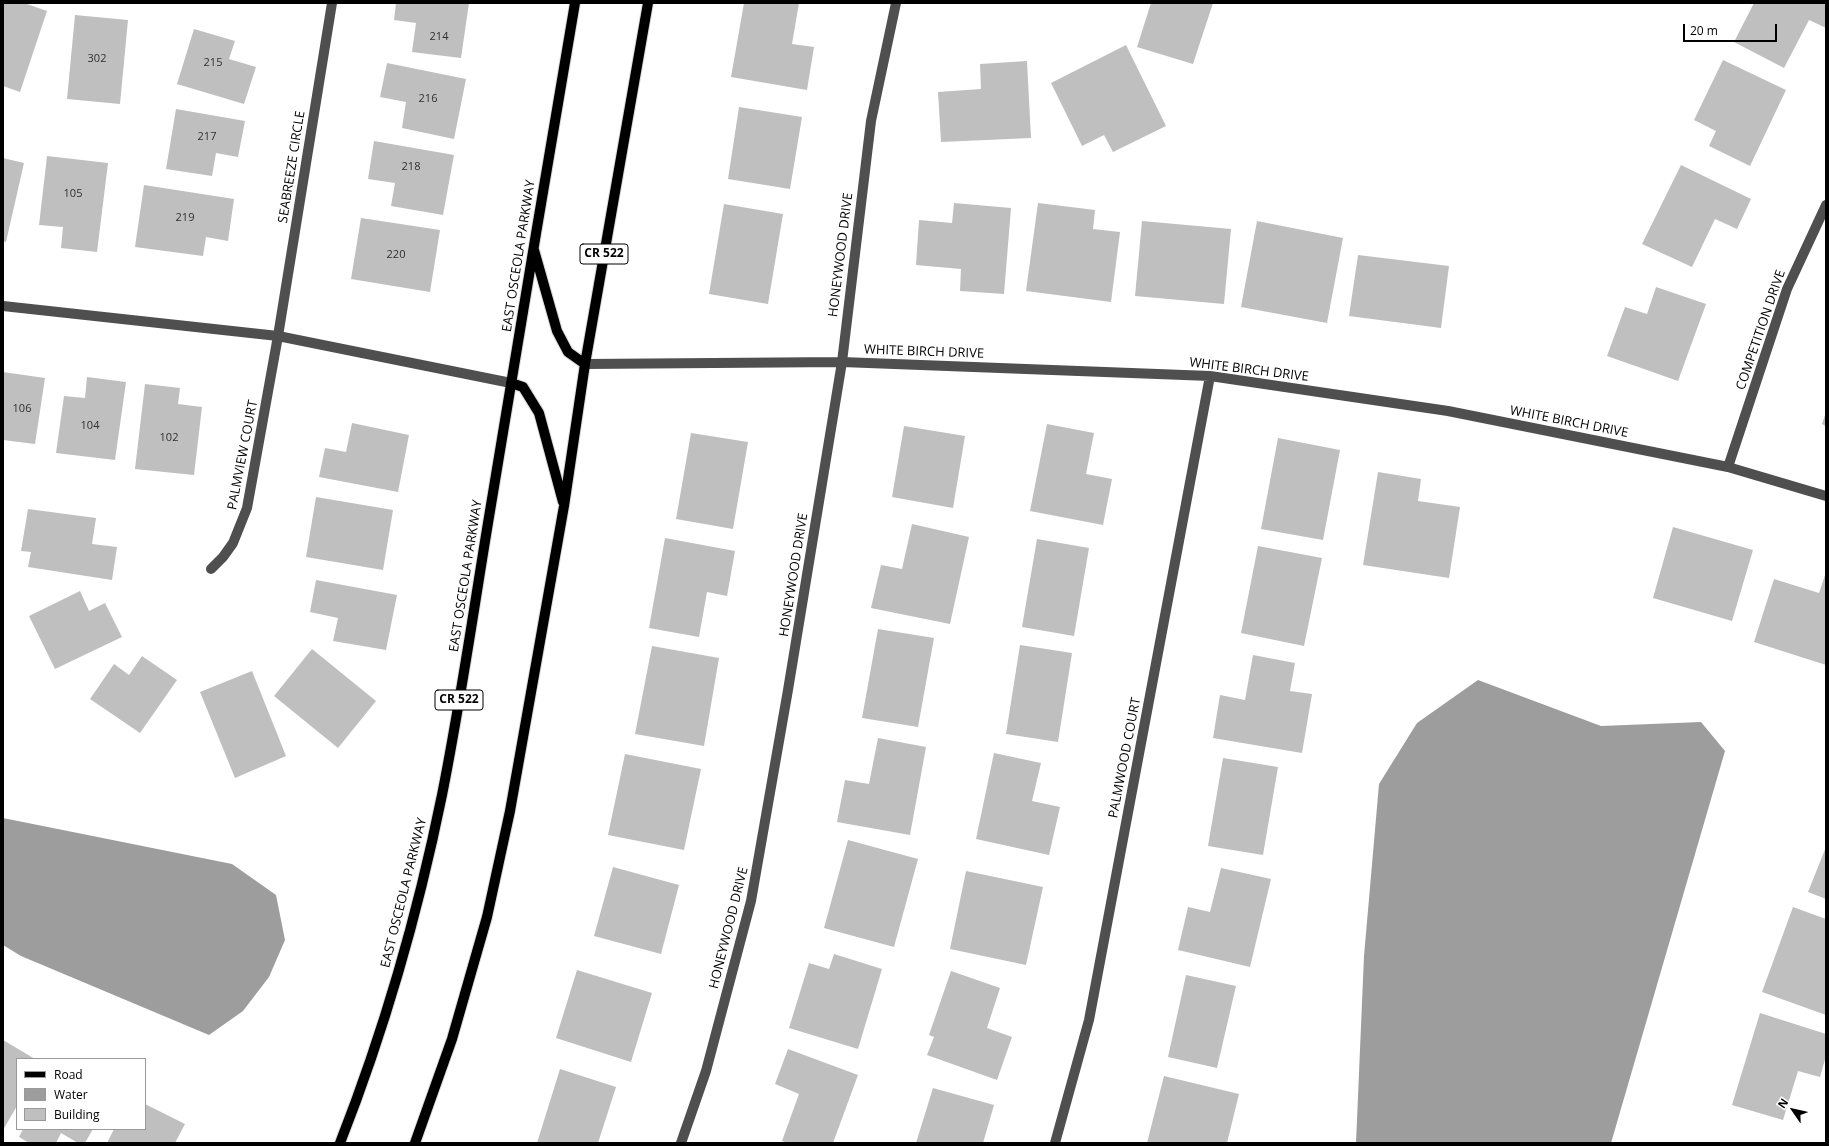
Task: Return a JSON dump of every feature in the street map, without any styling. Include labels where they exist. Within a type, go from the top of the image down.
[{"type":"main road","name":"EAST OSCEOLA PARKWAY","points":[[340,1143],[384,1017],[430,850],[453,737],[533,246],[575,3]]},
{"type":"main road","name":"CR 522","points":[[415,1143],[452,1039],[488,917],[510,811],[564,506],[585,364],[648,3]]},
{"type":"main road","points":[[533,246],[557,331],[568,352],[585,364]]},
{"type":"main road","points":[[511,383],[523,388],[539,413],[564,506]]},
{"type":"street","name":"SEABREEZE CIRCLE","points":[[278,336],[332,3]]},
{"type":"street","name":"HONEYWOOD DRIVE","points":[[681,1143],[706,1071],[752,901],[842,362],[871,121],[896,3]]},
{"type":"street","name":"COMPETITION DRIVE","points":[[1728,467],[1787,289],[1826,205]]},
{"type":"street","points":[[3,306],[278,336],[511,383]]},
{"type":"street","name":"PALMVIEW COURT","points":[[211,569],[223,557],[233,543],[247,508],[278,336]]},
{"type":"street","name":"WHITE BIRCH DRIVE","points":[[585,364],[842,362],[1210,376],[1448,411],[1728,467],[1826,496]]},
{"type":"street","name":"PALMWOOD COURT","points":[[1054,1143],[1089,1020],[1210,376]]},
{"type":"water","points":[[1478,680],[1601,726],[1701,722],[1725,751],[1611,1143],[1356,1143],[1364,956],[1379,784],[1417,723]]},
{"type":"water","points":[[3,818],[232,864],[276,895],[285,940],[269,977],[243,1011],[209,1035],[21,956],[3,945]]},
{"type":"building","points":[[3,3],[24,3],[47,11],[20,92],[3,86]]},
{"type":"building","points":[[396,3],[469,3],[461,58],[412,52],[416,23],[394,20]]},
{"type":"building","points":[[744,3],[799,3],[792,44],[814,47],[807,90],[731,77]]},
{"type":"building","points":[[1151,3],[1213,3],[1193,64],[1137,47]]},
{"type":"building","points":[[1754,3],[1826,3],[1826,28],[1809,20],[1784,68],[1734,42]]},
{"type":"building","points":[[75,15],[128,20],[120,104],[67,99]]},
{"type":"building","points":[[194,29],[235,41],[229,59],[256,67],[244,104],[177,84]]},
{"type":"building","points":[[1126,45],[1166,126],[1113,152],[1104,135],[1082,146],[1051,83]]},
{"type":"building","points":[[1723,60],[1786,90],[1750,166],[1709,146],[1716,131],[1694,120]]},
{"type":"building","points":[[1027,61],[1031,138],[941,142],[938,92],[981,89],[980,64]]},
{"type":"building","points":[[387,63],[466,79],[454,139],[402,128],[406,102],[380,97]]},
{"type":"building","points":[[739,107],[802,117],[790,189],[728,179]]},
{"type":"building","points":[[176,109],[245,121],[238,157],[216,153],[212,176],[166,169]]},
{"type":"building","points":[[374,141],[454,155],[443,215],[391,206],[395,183],[368,179]]},
{"type":"building","points":[[47,156],[108,163],[97,252],[61,248],[63,227],[39,225]]},
{"type":"building","points":[[3,158],[24,163],[6,242],[3,241]]},
{"type":"building","points":[[1681,165],[1751,199],[1737,229],[1715,219],[1692,267],[1642,244]]},
{"type":"building","points":[[144,185],[234,199],[228,241],[206,237],[203,256],[135,247]]},
{"type":"building","points":[[954,203],[1011,208],[1004,294],[960,291],[961,269],[916,265],[919,220],[952,223]]},
{"type":"building","points":[[1038,203],[1095,210],[1093,229],[1120,232],[1111,302],[1026,291]]},
{"type":"building","points":[[724,204],[783,214],[768,304],[709,294]]},
{"type":"building","points":[[361,218],[440,230],[430,292],[351,279]]},
{"type":"building","points":[[1142,221],[1231,229],[1224,304],[1135,296]]},
{"type":"building","points":[[1257,221],[1343,238],[1327,323],[1241,307]]},
{"type":"building","points":[[1358,255],[1449,266],[1441,328],[1349,316]]},
{"type":"building","points":[[1656,287],[1706,304],[1678,381],[1607,356],[1625,307],[1647,314]]},
{"type":"building","points":[[3,372],[45,378],[35,444],[3,440]]},
{"type":"building","points":[[87,377],[126,382],[115,460],[56,453],[64,396],[85,398]]},
{"type":"building","points":[[145,384],[180,388],[178,404],[202,407],[194,475],[135,469]]},
{"type":"building","points":[[1826,412],[1826,426],[1822,424]]},
{"type":"building","points":[[352,423],[409,435],[398,492],[319,477],[325,448],[346,452]]},
{"type":"building","points":[[1047,424],[1094,433],[1086,474],[1112,479],[1103,525],[1030,511]]},
{"type":"building","points":[[904,426],[965,436],[953,508],[892,497]]},
{"type":"building","points":[[691,433],[748,442],[733,529],[676,519]]},
{"type":"building","points":[[1278,438],[1340,450],[1323,540],[1261,529]]},
{"type":"building","points":[[1378,472],[1421,479],[1418,501],[1460,507],[1449,578],[1363,565]]},
{"type":"building","points":[[316,497],[393,510],[383,570],[306,557]]},
{"type":"building","points":[[28,509],[96,518],[92,544],[117,547],[112,580],[28,567],[31,552],[21,551]]},
{"type":"building","points":[[912,524],[969,537],[950,624],[871,608],[881,565],[902,569]]},
{"type":"building","points":[[1673,527],[1753,550],[1732,621],[1653,598]]},
{"type":"building","points":[[665,538],[735,551],[727,596],[707,592],[699,637],[649,628]]},
{"type":"building","points":[[1037,539],[1089,548],[1074,636],[1022,627]]},
{"type":"building","points":[[1258,546],[1322,558],[1304,646],[1241,633]]},
{"type":"building","points":[[1826,572],[1826,665],[1754,642],[1774,579],[1819,593]]},
{"type":"building","points":[[316,580],[397,595],[386,650],[333,641],[338,618],[310,612]]},
{"type":"building","points":[[80,591],[89,611],[105,603],[122,637],[55,669],[29,616]]},
{"type":"building","points":[[878,629],[934,638],[918,727],[862,718]]},
{"type":"building","points":[[1020,645],[1072,653],[1058,742],[1006,734]]},
{"type":"building","points":[[652,646],[719,658],[704,746],[635,734]]},
{"type":"building","points":[[312,649],[376,701],[338,748],[274,696]]},
{"type":"building","points":[[1253,655],[1295,663],[1290,691],[1312,694],[1302,753],[1213,738],[1220,695],[1245,700]]},
{"type":"building","points":[[142,656],[177,680],[140,733],[90,699],[114,664],[129,675]]},
{"type":"building","points":[[252,671],[286,756],[235,778],[200,692]]},
{"type":"building","points":[[878,738],[926,747],[910,835],[837,822],[845,780],[869,784]]},
{"type":"building","points":[[994,753],[1041,763],[1032,801],[1060,807],[1049,855],[976,839]]},
{"type":"building","points":[[625,754],[701,769],[684,850],[608,835]]},
{"type":"building","points":[[1223,758],[1278,767],[1263,855],[1208,846]]},
{"type":"building","points":[[848,840],[918,859],[894,947],[824,928]]},
{"type":"building","points":[[1826,847],[1826,899],[1808,892]]},
{"type":"building","points":[[613,867],[679,885],[661,954],[594,936]]},
{"type":"building","points":[[1221,868],[1271,879],[1250,967],[1178,950],[1188,907],[1210,912]]},
{"type":"building","points":[[966,871],[1043,887],[1026,965],[950,949]]},
{"type":"building","points":[[1793,907],[1826,919],[1826,1015],[1762,992]]},
{"type":"building","points":[[834,954],[882,969],[858,1049],[789,1028],[809,963],[829,969]]},
{"type":"building","points":[[577,970],[652,993],[631,1062],[556,1038]]},
{"type":"building","points":[[951,971],[1000,988],[987,1028],[1012,1037],[997,1080],[927,1055],[934,1037],[929,1035]]},
{"type":"building","points":[[1186,975],[1236,986],[1217,1068],[1168,1057]]},
{"type":"building","points":[[1760,1013],[1826,1034],[1826,1056],[1820,1077],[1798,1071],[1783,1120],[1732,1105]]},
{"type":"building","points":[[3,1040],[33,1058],[16,1058],[16,1108],[3,1130]]},
{"type":"building","points":[[788,1049],[858,1075],[833,1143],[788,1143],[782,1141],[799,1094],[775,1084]]},
{"type":"building","points":[[560,1069],[616,1087],[598,1143],[537,1143]]},
{"type":"building","points":[[1164,1076],[1239,1094],[1227,1143],[1147,1143]]},
{"type":"building","points":[[933,1088],[994,1105],[983,1143],[916,1143]]},
{"type":"building","points":[[146,1104],[185,1124],[175,1143],[107,1143],[114,1130],[146,1130]]},
{"type":"building","points":[[22,1130],[92,1130],[85,1143],[78,1143],[61,1133],[56,1143],[29,1143],[19,1137]]}]
